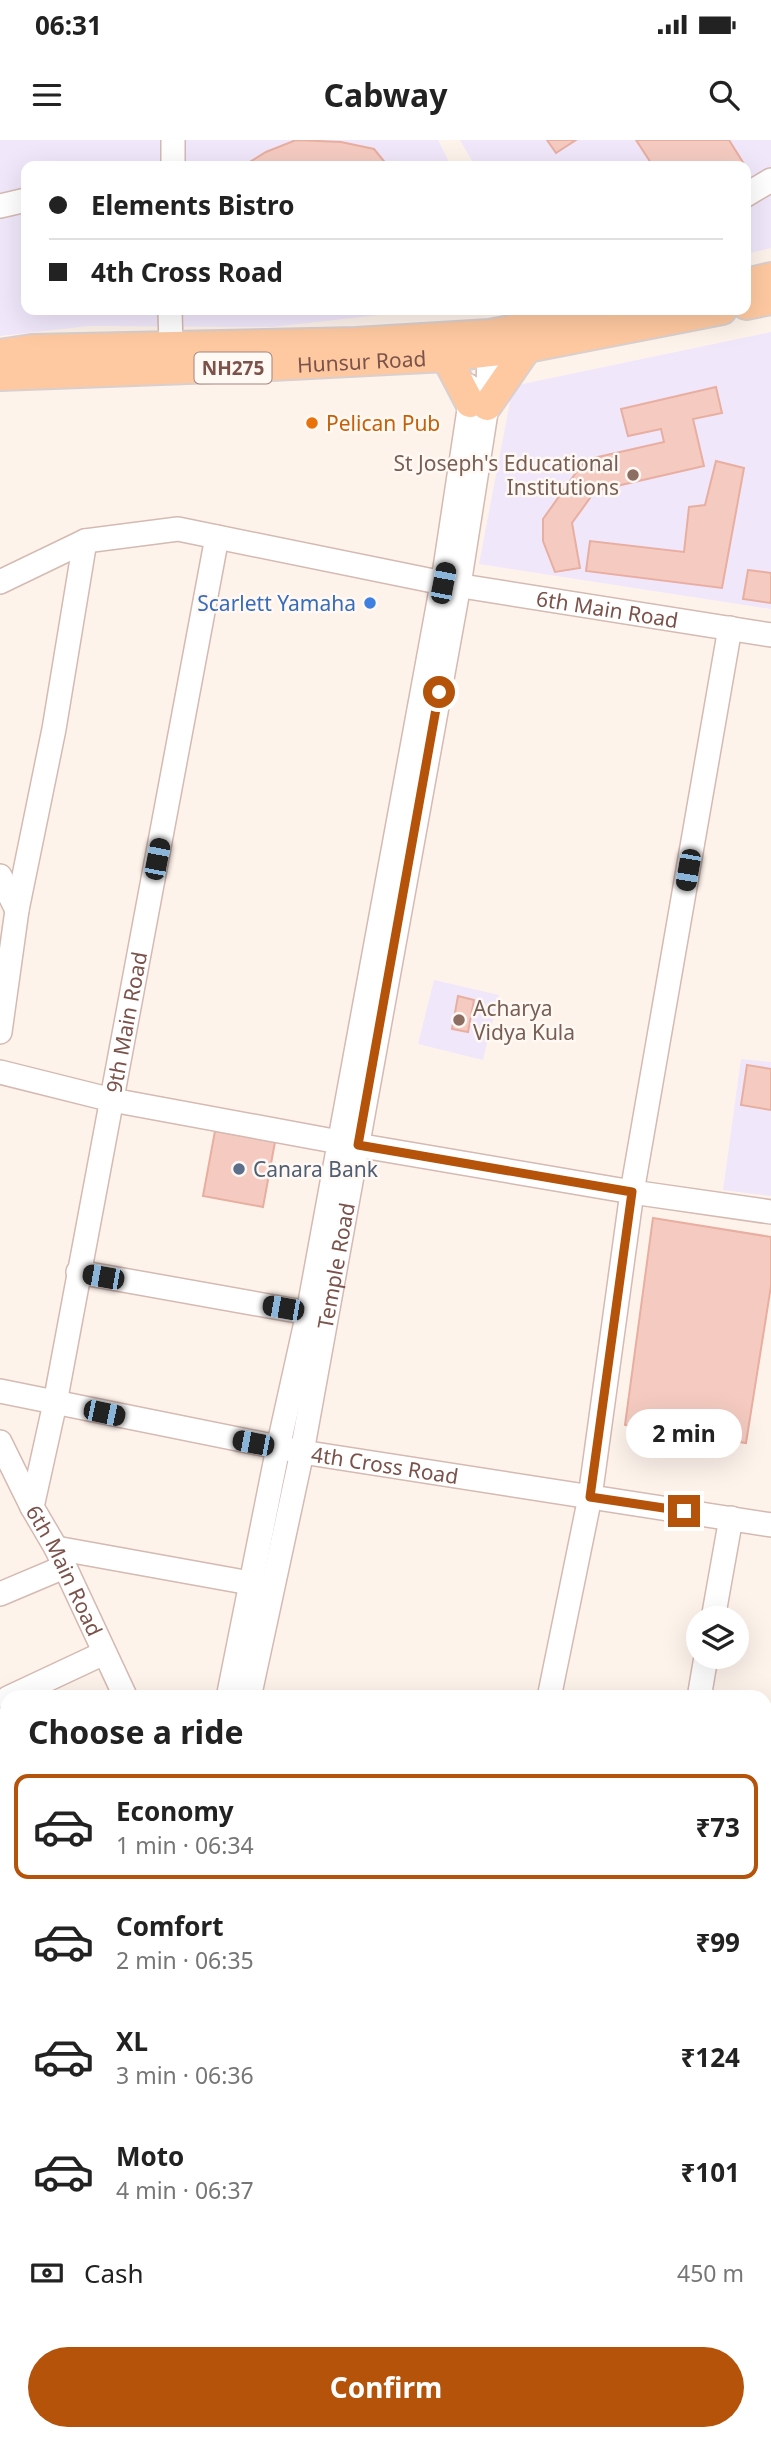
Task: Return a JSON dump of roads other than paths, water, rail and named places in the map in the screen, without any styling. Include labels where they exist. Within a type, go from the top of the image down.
[{"type":"main road","points":[[751,282],[771,277]]},
{"type":"main road","points":[[751,304],[771,300]]},
{"type":"main road","points":[[0,354],[32,349],[356,342],[472,346],[590,315]]},
{"type":"main road","name":"Hunsur Road","points":[[0,376],[272,366],[472,346],[527,348],[696,315]]},
{"type":"main road","points":[[472,346],[479,405]]},
{"type":"main road","points":[[479,405],[527,348]]},
{"type":"street","points":[[173,140],[173,161]]},
{"type":"street","points":[[751,192],[771,180]]},
{"type":"street","points":[[0,206],[21,201]]},
{"type":"street","points":[[170,315],[171,347]]},
{"type":"street","name":"Temple Road","points":[[251,1690],[302,1452],[349,1143],[451,584],[479,405],[472,346]]},
{"type":"street","name":"6th Main Road","points":[[0,582],[85,541],[178,529],[451,584],[771,635]]},
{"type":"street","name":"9th Main Road","points":[[32,1507],[55,1403],[217,537]]},
{"type":"street","points":[[0,1032],[18,910],[54,729],[85,541]]},
{"type":"street","points":[[551,1690],[590,1497],[632,1192],[730,628]]},
{"type":"street","points":[[0,876],[18,910]]},
{"type":"street","points":[[0,1072],[112,1100],[632,1192],[771,1212]]},
{"type":"street","name":"Temple Road","points":[[230,1690],[278,1448],[349,1143]]},
{"type":"street","points":[[78,1272],[308,1312]]},
{"type":"street","name":"4th Cross Road","points":[[0,1391],[278,1448],[771,1525]]},
{"type":"street","name":"6th Main Road","points":[[0,1442],[9,1482],[32,1507],[60,1558],[122,1690]]},
{"type":"street","points":[[715,1606],[731,1518]]},
{"type":"street","points":[[0,1594],[60,1558],[250,1583]]},
{"type":"street","points":[[24,1690],[104,1653]]},
{"type":"street","points":[[700,1690],[704,1669]]},
{"type":"place","name":"Pelican Pub","points":[[312,423]]},
{"type":"place","name":"St Joseph's Educational Institutions","points":[[633,475]]},
{"type":"place","name":"Scarlett Yamaha","points":[[370,603]]},
{"type":"place","name":"Acharya Vidya Kula","points":[[459,1020]]},
{"type":"place","name":"Canara Bank","points":[[239,1169]]}]
